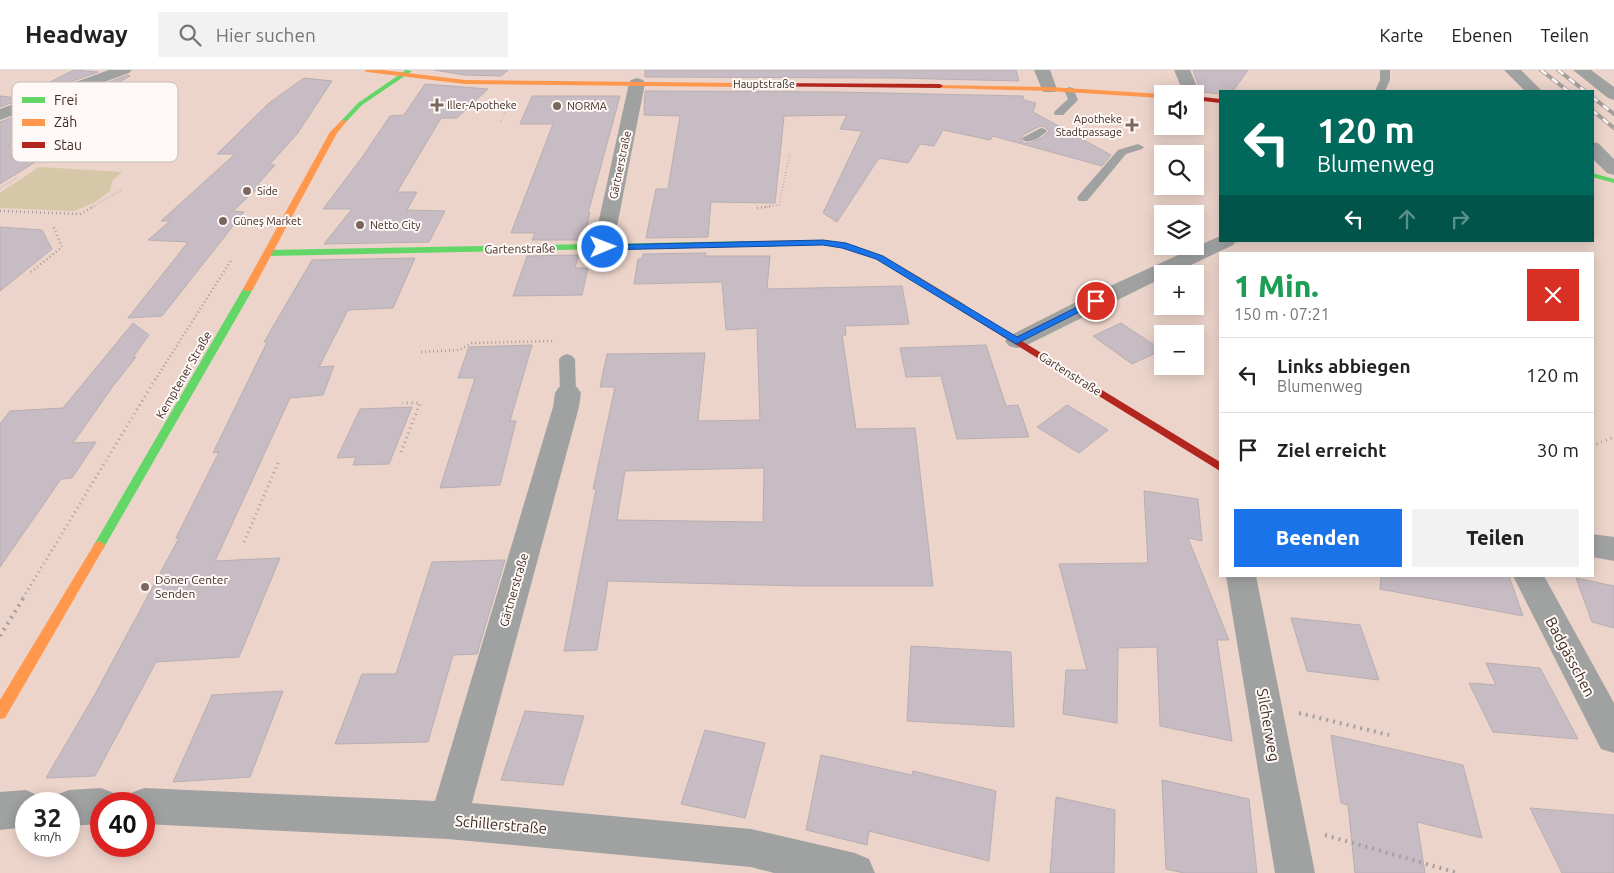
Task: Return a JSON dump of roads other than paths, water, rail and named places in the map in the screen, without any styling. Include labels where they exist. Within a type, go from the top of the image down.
[{"type":"street","points":[[91,82],[124,70]]},
{"type":"street","name":"Hauptstraße","points":[[367,70],[406,73],[474,83],[864,84],[1049,89],[1154,96]]},
{"type":"street","points":[[1042,70],[1049,89]]},
{"type":"street","points":[[1182,70],[1188,85]]},
{"type":"street","points":[[1512,70],[1533,90]]},
{"type":"street","points":[[1582,70],[1614,95]]},
{"type":"street","name":"Kemptener Straße","points":[[0,713],[224,334],[334,132],[360,104],[406,73]]},
{"type":"street","name":"Gärtnerstraße","points":[[603,247],[637,83]]},
{"type":"street","points":[[1204,99],[1219,101]]},
{"type":"street","points":[[0,115],[12,111]]},
{"type":"street","points":[[1594,149],[1614,169]]},
{"type":"street","points":[[1594,176],[1614,181]]},
{"type":"street","points":[[1016,341],[1096,301],[1224,242]]},
{"type":"street","name":"Gartenstraße","points":[[268,253],[823,243],[843,245],[880,257],[1219,467]]},
{"type":"street","name":"Gärtnerstraße","points":[[448,820],[539,505],[566,407],[568,393]]},
{"type":"street","points":[[1594,545],[1614,549]]},
{"type":"street","name":"Silcherweg","points":[[1241,577],[1295,873]]},
{"type":"street","name":"Badgässchen","points":[[1529,577],[1614,737]]},
{"type":"street","name":"Schillerstraße","points":[[155,807],[448,820],[750,848],[855,873]]},
{"type":"street","points":[[0,810],[15,810]]},
{"type":"lane","points":[[1380,90],[1385,80],[1385,70]]},
{"type":"lane","points":[[1059,113],[1073,100],[1069,90]]},
{"type":"lane","points":[[1028,139],[1042,131]]},
{"type":"lane","points":[[1083,198],[1122,152],[1138,146]]},
{"type":"lane","name":"Gärtnerstraße","points":[[567,359],[568,393]]},
{"type":"railway","points":[[1541,70],[1567,90]]},
{"type":"railway","points":[[1558,70],[1584,90]]},
{"type":"railway","points":[[1594,99],[1614,114]]},
{"type":"railway","points":[[1594,112],[1614,128]]},
{"type":"place","name":"Iller-Apotheke","points":[[437,105]]},
{"type":"place","name":"NORMA","points":[[557,106]]},
{"type":"place","name":"Apotheke Stadtpassage","points":[[1132,125]]},
{"type":"place","name":"Side","points":[[247,191]]},
{"type":"place","name":"Güneş Market","points":[[223,221]]},
{"type":"place","name":"Netto City","points":[[360,225]]},
{"type":"place","name":"Döner Center Senden","points":[[145,587]]}]
